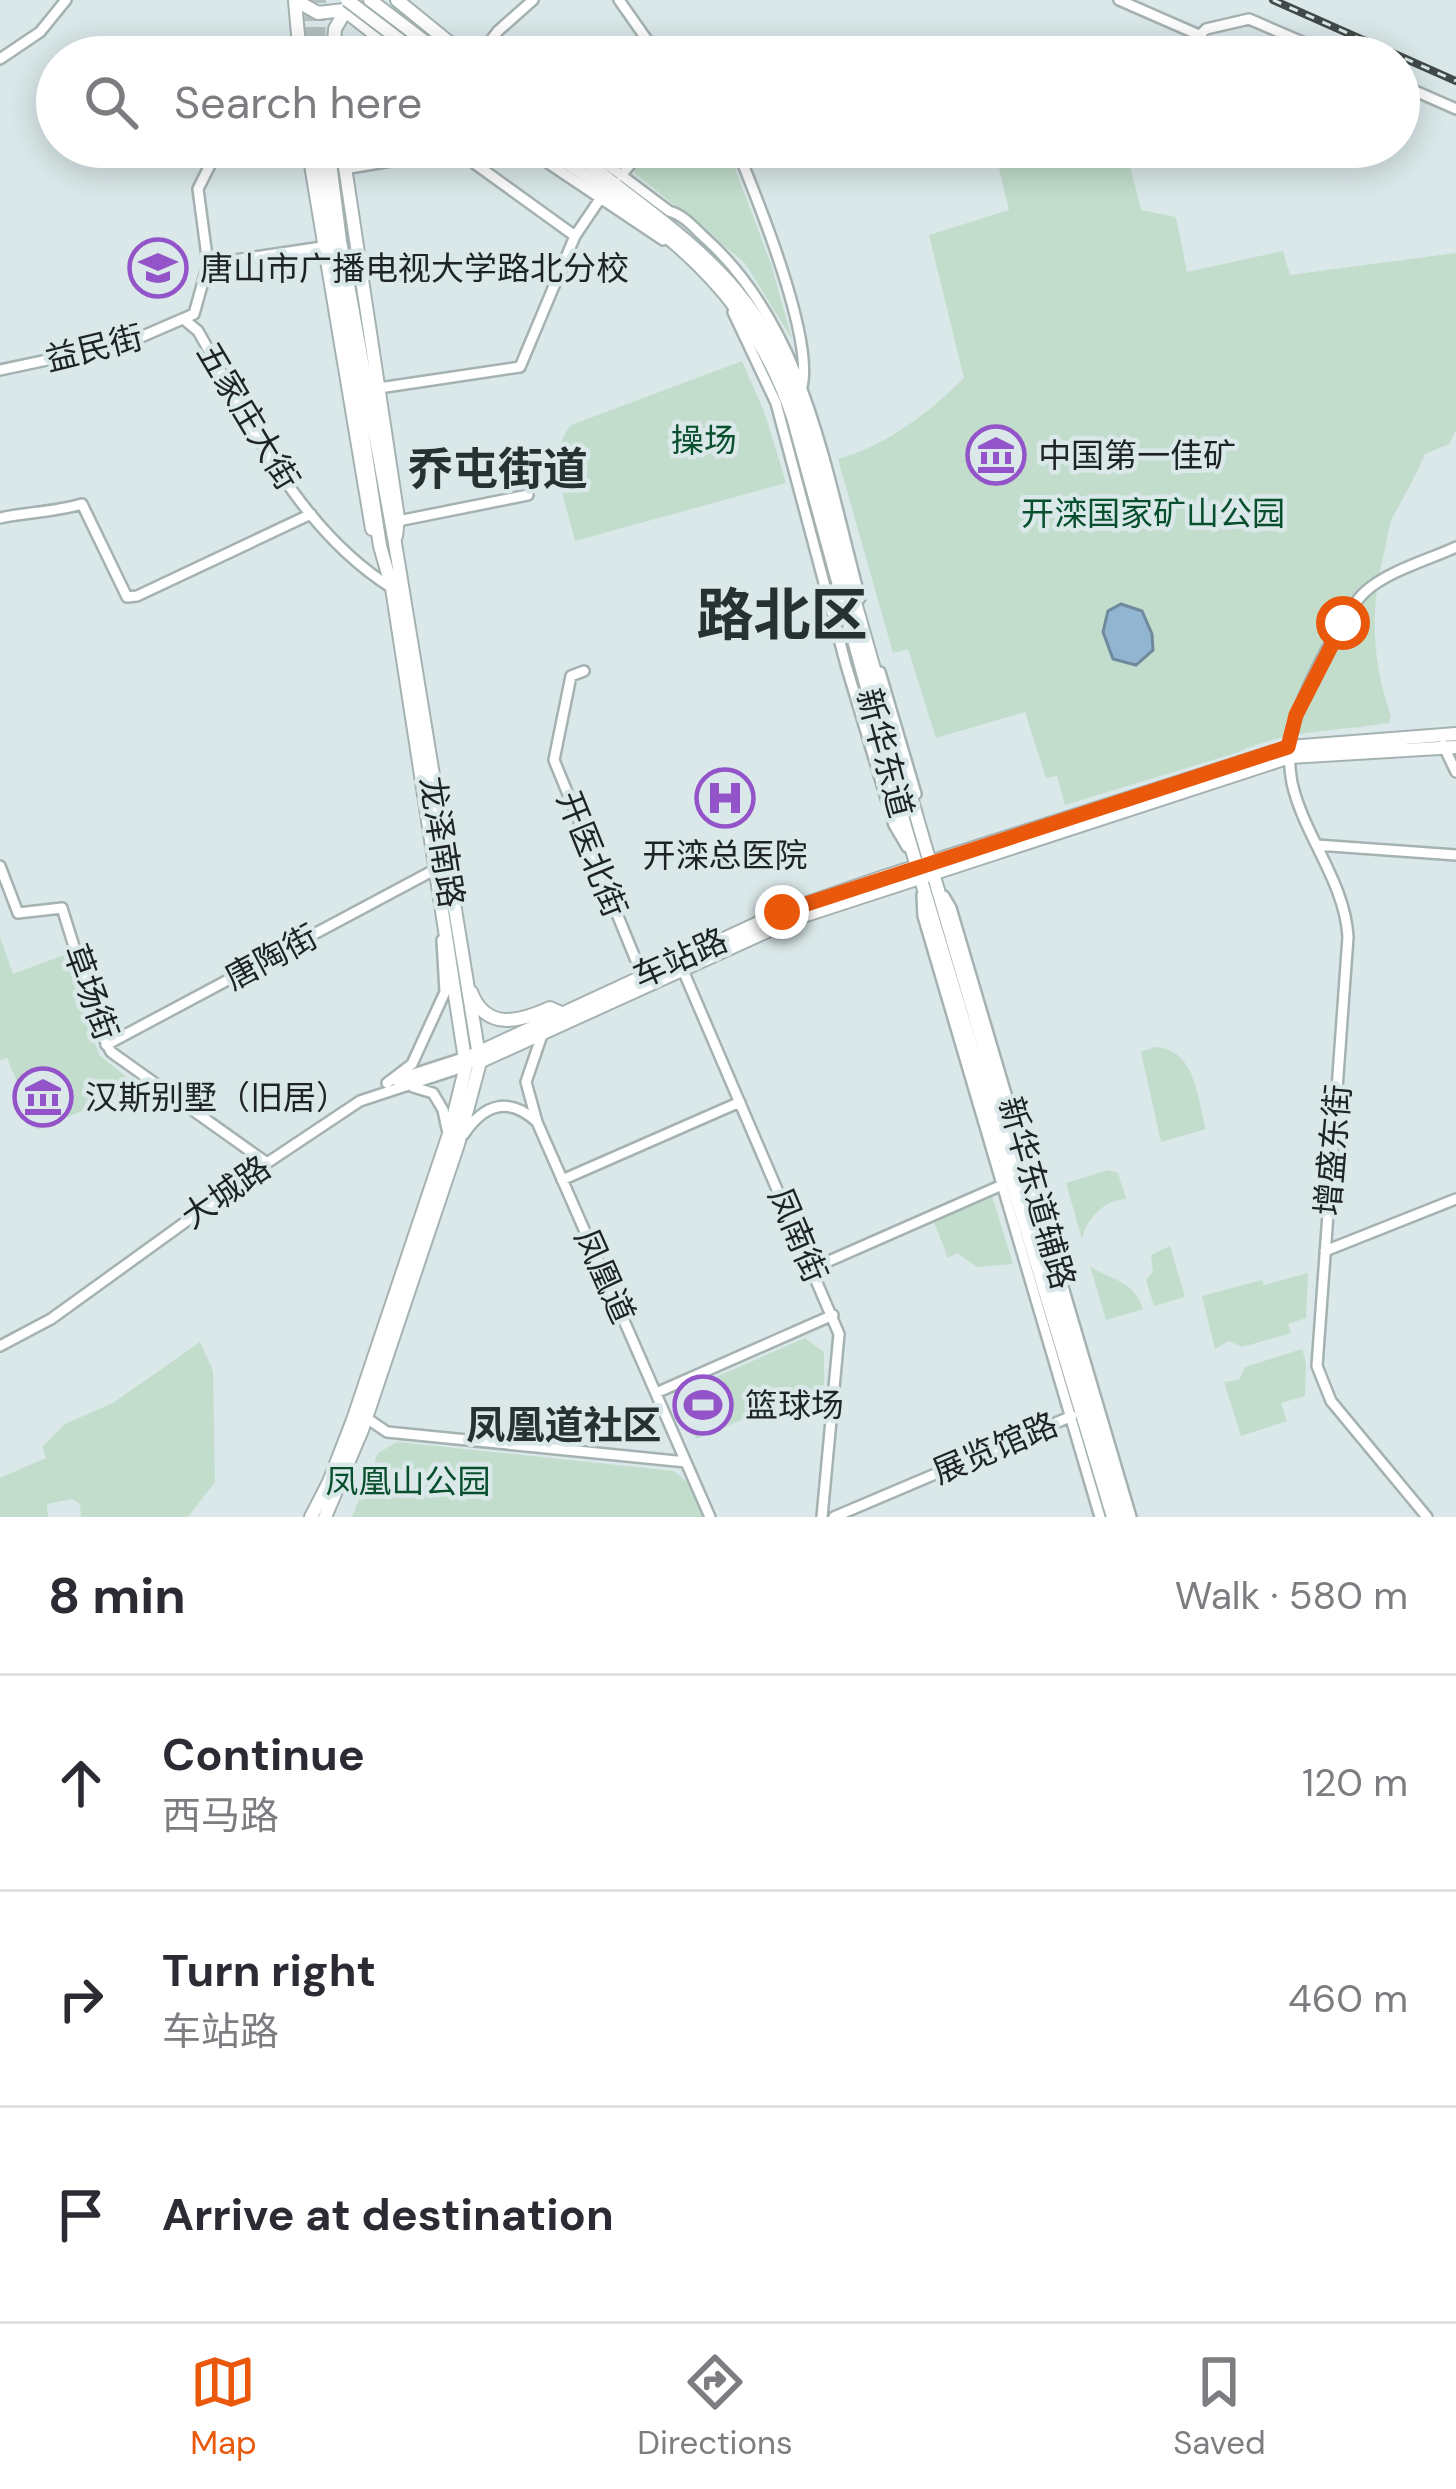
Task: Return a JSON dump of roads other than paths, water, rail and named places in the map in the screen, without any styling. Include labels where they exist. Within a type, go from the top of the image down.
[{"type":"main road","points":[[295,0],[318,13],[349,4]]},
{"type":"main road","points":[[295,0],[298,36]]},
{"type":"main road","points":[[370,0],[417,36]]},
{"type":"main road","points":[[397,0],[441,36]]},
{"type":"main road","points":[[334,36],[349,4]]},
{"type":"main road","points":[[349,4],[382,36]]},
{"type":"main road","points":[[349,4],[393,36]]},
{"type":"main road","points":[[311,168],[369,524],[380,546]]},
{"type":"main road","name":"龙泽南路","points":[[326,168],[380,546],[392,588],[444,922],[473,1059]]},
{"type":"main road","name":"龙泽南路","points":[[325,1517],[453,1139],[473,1059],[395,543],[327,168]]},
{"type":"main road","name":"新华东道","points":[[582,168],[590,171],[603,194],[687,252],[716,280],[749,323],[778,378],[1086,1412],[1113,1517]]},
{"type":"main road","name":"新华东道","points":[[587,168],[717,267],[770,337],[799,392],[925,870]]},
{"type":"main road","points":[[344,170],[398,521],[395,543]]},
{"type":"main road","name":"车站路","points":[[473,1059],[561,1012],[782,912],[1289,752],[1449,741]]},
{"type":"main road","name":"车站路","points":[[473,1059],[794,919],[925,870]]},
{"type":"main road","points":[[463,977],[480,1010],[498,1019],[518,1022],[550,1009],[561,1012]]},
{"type":"main road","name":"新华东道","points":[[1086,1412],[1127,1517]]},
{"type":"main road","name":"龙泽南路","points":[[311,1517],[361,1413]]},
{"type":"street","points":[[0,59],[40,32],[66,0]]},
{"type":"street","points":[[494,36],[533,0]]},
{"type":"street","points":[[619,0],[644,36]]},
{"type":"street","points":[[1119,0],[1199,35],[1213,26],[1249,19],[1288,36]]},
{"type":"street","points":[[1420,93],[1456,109]]},
{"type":"street","name":"五家庄大街","points":[[209,168],[199,189],[208,264],[197,309],[186,321],[198,332],[289,489],[372,576],[392,588]]},
{"type":"street","points":[[344,170],[355,168]]},
{"type":"street","points":[[481,168],[575,236]]},
{"type":"street","points":[[379,388],[520,367],[575,236],[603,194],[586,192],[557,168]]},
{"type":"street","points":[[610,168],[678,214],[718,250],[769,318],[799,392]]},
{"type":"street","points":[[621,176],[627,168]]},
{"type":"street","points":[[743,168],[788,293],[806,370],[799,392]]},
{"type":"street","points":[[208,264],[322,247]]},
{"type":"street","name":"益民街","points":[[0,370],[127,343],[186,321]]},
{"type":"street","points":[[398,521],[528,495]]},
{"type":"street","points":[[0,518],[82,504],[127,597],[311,514]]},
{"type":"street","points":[[1289,752],[1296,715],[1354,605],[1369,588],[1456,547]]},
{"type":"street","name":"开医北街","points":[[584,670],[571,676],[554,760],[642,975]]},
{"type":"street","points":[[1449,741],[1456,772]]},
{"type":"street","name":"增盛东街","points":[[1289,752],[1292,784],[1346,914],[1348,937],[1317,1366],[1323,1387],[1427,1517]]},
{"type":"street","points":[[1317,844],[1456,855]]},
{"type":"street","name":"草场街","points":[[0,866],[19,913],[62,908],[106,1045],[118,1059],[267,1162]]},
{"type":"street","name":"唐陶街","points":[[106,1045],[436,869]]},
{"type":"street","name":"新华东道辅路","points":[[925,870],[923,916],[1001,1185],[1086,1412],[1100,1517]]},
{"type":"street","points":[[383,1090],[412,1064],[446,992],[441,951],[444,922]]},
{"type":"street","name":"凤南街","points":[[682,968],[839,1334],[822,1517]]},
{"type":"street","name":"凤凰道","points":[[543,1032],[526,1082],[537,1121],[710,1517]]},
{"type":"street","points":[[383,1090],[473,1059]]},
{"type":"street","points":[[383,1090],[415,1086],[433,1093],[453,1139],[487,1108],[518,1106],[537,1121]]},
{"type":"street","name":"大城路","points":[[0,1346],[50,1318],[267,1162],[383,1090]]},
{"type":"street","points":[[562,1180],[740,1102]]},
{"type":"street","points":[[813,1268],[1001,1185]]},
{"type":"street","points":[[1324,1251],[1456,1199]]},
{"type":"street","points":[[656,1393],[833,1315]]},
{"type":"street","name":"展览馆路","points":[[834,1517],[1086,1412]]},
{"type":"street","points":[[361,1413],[387,1432],[686,1462]]},
{"type":"water","points":[[1121,604],[1142,611],[1152,634],[1153,650],[1136,665],[1113,659],[1103,632],[1108,611]]},
{"type":"tunnel","points":[[310,36],[311,0]]},
{"type":"tunnel","points":[[319,36],[320,0]]},
{"type":"railway","points":[[1273,0],[1354,36]]},
{"type":"railway","points":[[1420,65],[1456,81]]},
{"type":"place","name":"唐山市广播电视大学路北分校","points":[[158,268]]},
{"type":"place","name":"中国第一佳矿","points":[[996,455]]},
{"type":"place","name":"开滦总医院","points":[[725,798]]},
{"type":"place","name":"汉斯别墅（旧居）","points":[[43,1097]]},
{"type":"place","name":"篮球场","points":[[703,1405]]},
{"type":"district","name":"乔屯街道","points":[[498,469]]},
{"type":"district","name":"路北区","points":[[782,615]]},
{"type":"district","name":"凤凰道社区","points":[[564,1425]]},
{"type":"park label","name":"操场","points":[[704,440]]},
{"type":"park label","name":"开滦国家矿山公园","points":[[1153,513]]},
{"type":"park label","name":"凤凰山公园","points":[[408,1481]]}]
